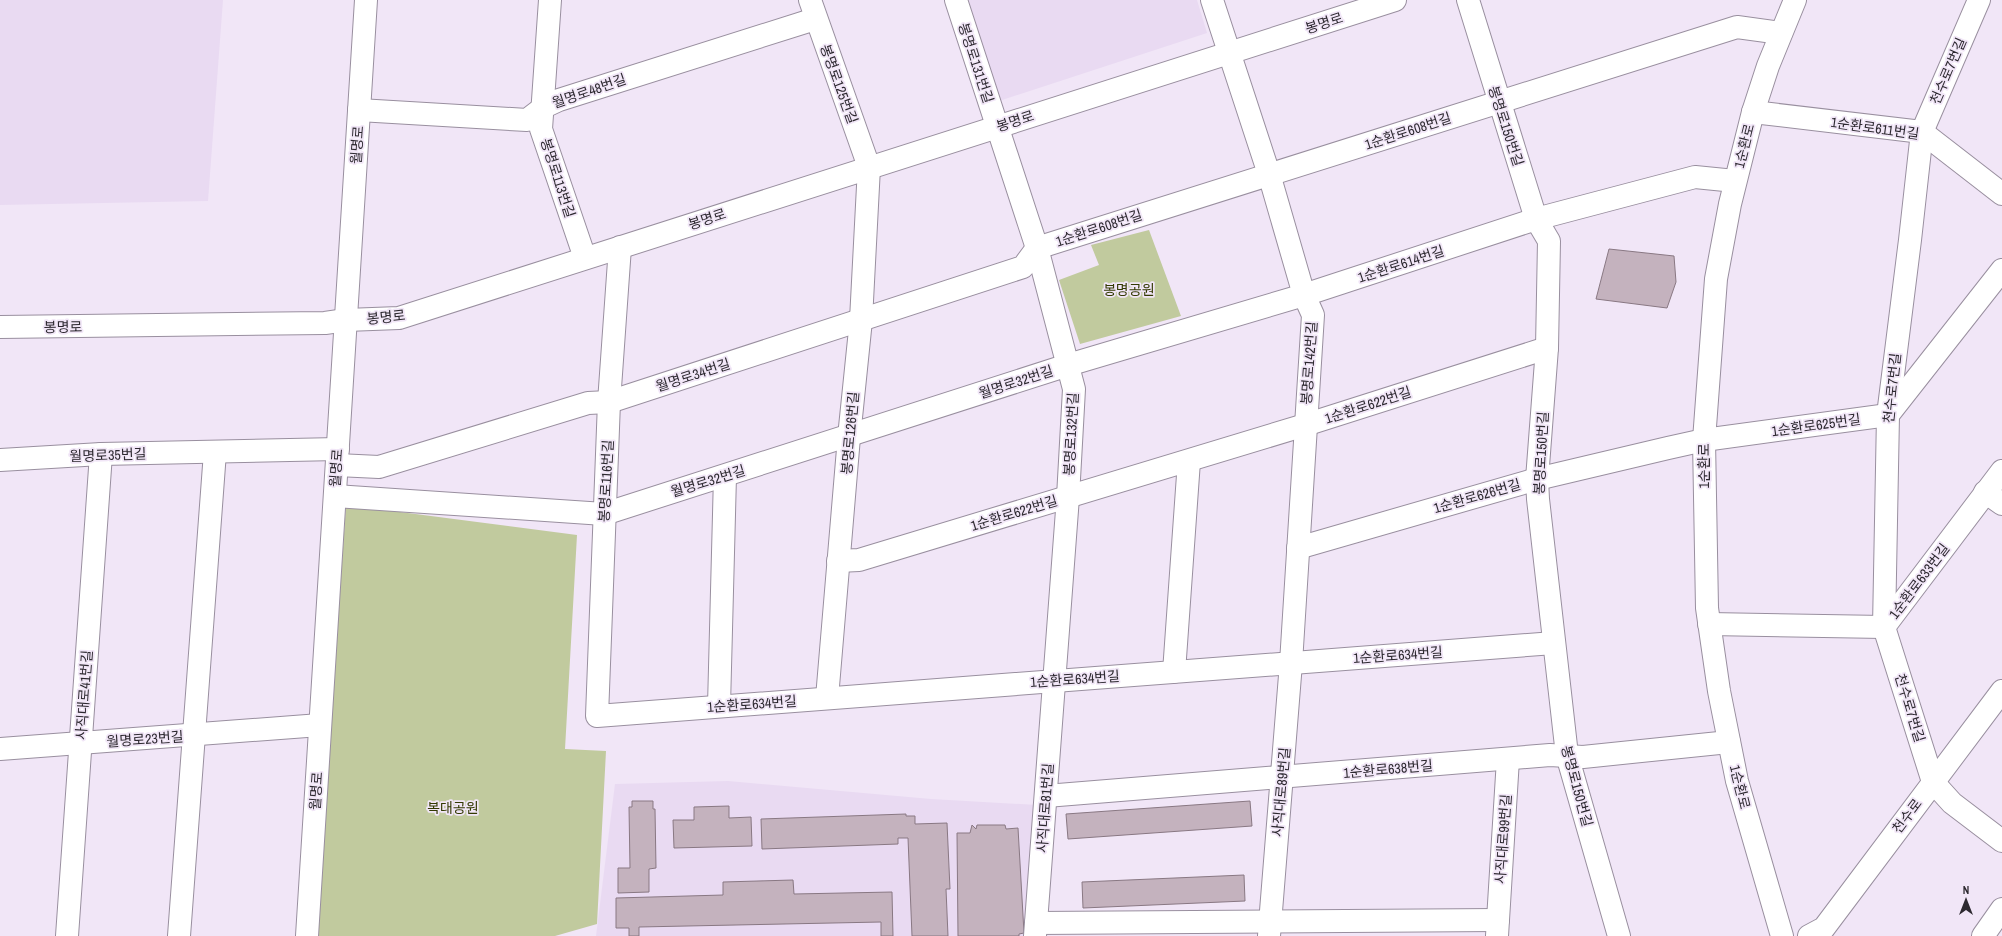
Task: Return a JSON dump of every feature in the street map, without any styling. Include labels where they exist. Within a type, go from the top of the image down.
[{"type":"street","name":"월명로","points":[[307,936],[366,0]]},
{"type":"street","name":"봉명로113번길","points":[[550,0],[544,108],[541,129],[585,258]]},
{"type":"street","name":"봉명로131번길","points":[[956,0],[998,126]]},
{"type":"street","name":"봉명로142번길","points":[[1212,0],[1269,174],[1304,295],[1313,315],[1291,663]]},
{"type":"street","name":"봉명로","points":[[0,328],[325,323],[346,320],[400,318],[1395,0]]},
{"type":"street","name":"봉명로150번길","points":[[1468,0],[1498,102],[1536,219],[1549,241],[1547,348],[1538,479],[1554,643],[1567,755],[1619,936]]},
{"type":"street","name":"1순환로","points":[[1782,936],[1737,781],[1719,690],[1707,608],[1704,534],[1704,440],[1716,279],[1735,181],[1753,112],[1768,66],[1795,0]]},
{"type":"street","name":"천수로7번길","points":[[1933,782],[1884,627],[1888,415],[1922,132],[1979,0]]},
{"type":"street","name":"월명로48번길","points":[[359,110],[527,120],[559,100],[813,9]]},
{"type":"street","name":"봉명로125번길","points":[[813,9],[869,167]]},
{"type":"street","name":"1순환로608번길","points":[[1037,248],[1737,27],[1781,33]]},
{"type":"street","name":"1순환로611번길","points":[[1753,112],[1922,132],[2002,194]]},
{"type":"street","name":"봉명로132번길","points":[[998,126],[1037,248],[1074,389],[1055,681]]},
{"type":"street","name":"봉명로126번길","points":[[827,698],[849,437],[861,320],[869,167]]},
{"type":"street","name":"1순환로614번길","points":[[1068,365],[1304,295],[1536,219],[1695,177],[1735,181]]},
{"type":"street","name":"봉명로116번길","points":[[597,716],[609,402],[620,247]]},
{"type":"street","name":"월명로34번길","points":[[337,457],[379,467],[588,403],[609,402],[1023,267],[1037,248]]},
{"type":"street","points":[[1888,415],[2002,270]]},
{"type":"street","name":"1순환로622번길","points":[[838,561],[858,560],[1188,461],[1547,348]]},
{"type":"street","name":"월명로32번길","points":[[335,496],[604,514],[849,437],[1068,365]]},
{"type":"street","name":"1순환로625번길","points":[[1704,440],[1888,415]]},
{"type":"street","name":"1순환로626번길","points":[[1298,548],[1538,479],[1704,440]]},
{"type":"street","name":"월명로35번길","points":[[0,460],[101,454],[215,452],[337,457]]},
{"type":"street","name":"월명로23번길","points":[[179,936],[215,452]]},
{"type":"street","name":"사직대로41번길","points":[[67,936],[101,454]]},
{"type":"street","points":[[1174,672],[1188,461]]},
{"type":"street","name":"1순환로633번길","points":[[1709,624],[1884,627],[1994,498],[2002,471]]},
{"type":"street","points":[[719,706],[725,476]]},
{"type":"street","name":"1순환로634번길","points":[[597,716],[1554,643]]},
{"type":"street","name":"사직대로89번길","points":[[1270,929],[1291,663]]},
{"type":"street","name":"사직대로81번길","points":[[1036,930],[1055,681]]},
{"type":"street","name":"천수로","points":[[1809,936],[1824,928],[2002,691]]},
{"type":"street","name":"월명로23번길","points":[[0,749],[320,725]]},
{"type":"street","name":"1순환로638번길","points":[[1046,796],[1508,759],[1567,755],[1583,757],[1729,742]]},
{"type":"street","name":"사직대로99번길","points":[[1270,929],[1373,921],[1498,928],[1508,759]]},
{"type":"street","points":[[1933,782],[1952,803],[2002,841]]},
{"type":"street","points":[[1983,936],[2002,908]]},
{"type":"street","points":[[1036,930],[1270,929]]},
{"type":"shaded area","points":[[0,0],[223,0],[208,201],[0,205]]},
{"type":"shaded area","points":[[967,0],[1197,0],[1207,33],[999,101]]},
{"type":"shaded area","points":[[728,781],[931,799],[1038,805],[1027,936],[596,936],[615,784]]},
{"type":"green space","name":"봉명공원","points":[[1149,230],[1181,316],[1080,344],[1059,280],[1099,265],[1091,245]]},
{"type":"green space","name":"복대공원","points":[[346,505],[577,535],[565,749],[606,751],[597,924],[555,936],[316,936]]},
{"type":"building","points":[[1609,249],[1674,256],[1676,282],[1667,308],[1596,299]]},
{"type":"building","points":[[632,801],[653,801],[653,809],[655,809],[656,868],[649,869],[649,892],[618,893],[618,868],[630,868],[629,807],[632,807]]},
{"type":"building","points":[[1250,801],[1252,826],[1068,839],[1066,814]]},
{"type":"building","points":[[729,806],[729,818],[751,817],[752,846],[674,848],[673,820],[694,820],[694,807]]},
{"type":"building","points":[[906,814],[906,816],[915,816],[915,824],[947,823],[950,889],[946,889],[948,936],[912,936],[908,838],[898,838],[898,844],[762,849],[761,819]]},
{"type":"building","points":[[972,825],[976,829],[977,825],[1005,825],[1006,829],[1018,828],[1024,933],[1019,934],[1019,936],[958,936],[957,833],[970,833]]},
{"type":"building","points":[[1244,875],[1245,901],[1083,908],[1082,882]]},
{"type":"building","points":[[793,880],[794,894],[892,892],[893,936],[881,936],[881,922],[639,927],[639,936],[629,936],[629,928],[616,928],[616,898],[723,895],[723,882]]}]
